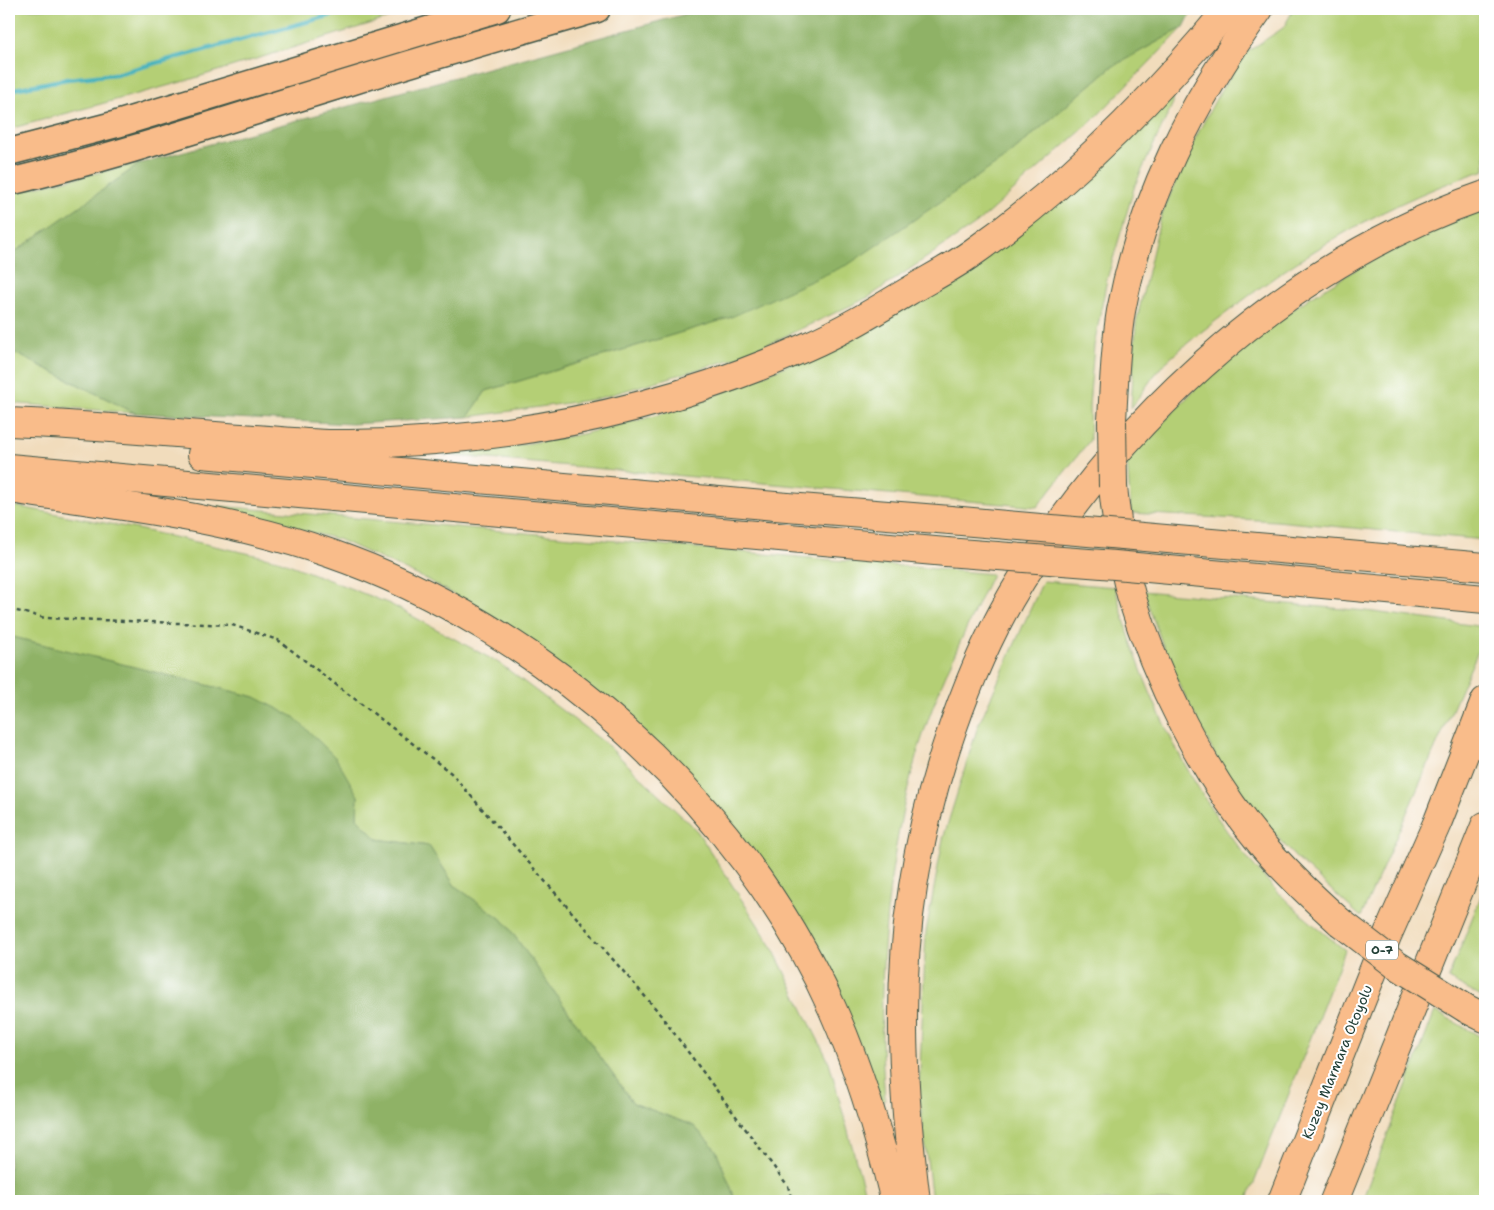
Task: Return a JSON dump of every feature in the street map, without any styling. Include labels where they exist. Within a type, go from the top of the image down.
[{"type":"highway","points":[[9,422],[347,444],[449,440],[521,431],[572,422],[668,399],[808,347],[883,307],[972,254],[1041,199],[1099,148],[1159,89],[1228,9]]},
{"type":"highway","points":[[1259,9],[1209,82],[1170,154],[1155,190],[1130,272],[1121,312],[1112,421],[1113,486],[1120,548],[1131,593],[1145,637],[1199,752],[1259,841],[1309,894],[1340,922],[1402,969],[1476,1014]]},
{"type":"highway","points":[[916,1201],[908,1142],[902,1015],[905,955],[912,888],[922,835],[939,770],[962,703],[993,634],[1022,580],[1089,485],[1151,414],[1190,375],[1259,319],[1335,267],[1393,234],[1485,195]]},
{"type":"highway","points":[[9,436],[775,506],[1485,567]]},
{"type":"highway","points":[[9,468],[1485,599]]},
{"type":"highway","points":[[9,489],[249,529],[328,552],[375,570],[452,607],[508,641],[587,698],[657,760],[699,804],[777,908],[831,1005],[855,1062],[880,1140],[895,1201]]},
{"type":"highway","name":"Kuzey Marmara Otoyolu","points":[[1282,1201],[1387,936],[1438,821],[1485,701]]},
{"type":"highway","points":[[1334,1201],[1485,826]]},
{"type":"main road","points":[[9,152],[117,124],[497,9]]},
{"type":"main road","points":[[9,182],[69,168],[199,130],[597,9]]},
{"type":"path","points":[[9,609],[45,618],[232,624],[278,640],[452,772],[656,1010],[788,1186],[792,1201]]},
{"type":"green space","points":[[9,9],[418,9],[185,81],[9,129]]},
{"type":"green space","points":[[704,9],[1193,9],[1184,27],[1110,68],[1008,156],[849,264],[729,318],[486,391],[468,417],[352,424],[135,413],[9,350],[9,256],[141,163]]},
{"type":"green space","points":[[1294,9],[1485,9],[1485,170],[1451,182],[1385,211],[1322,246],[1262,286],[1190,341],[1165,363],[1131,408],[1136,323],[1160,220],[1185,158],[1218,95],[1247,52],[1283,28]]},
{"type":"green space","points":[[1184,27],[1092,121],[977,223],[869,297],[740,357],[596,399],[468,417],[486,391],[729,318],[1008,156],[1110,68]]},
{"type":"green space","points":[[1173,96],[1173,103],[1135,185],[1107,279],[1094,346],[1089,406],[1090,440],[1037,507],[444,455],[583,434],[647,418],[694,404],[836,345],[1168,97]]},
{"type":"green space","points":[[141,163],[9,256],[9,193]]},
{"type":"green space","points":[[1485,209],[1485,540],[1276,521],[1131,513],[1127,459],[1223,361],[1309,298],[1365,264],[1438,227]]},
{"type":"green space","points":[[9,350],[135,413],[9,403]]},
{"type":"green space","points":[[9,505],[137,529],[278,560],[390,604],[499,663],[605,743],[697,831],[771,945],[829,1062],[867,1201],[736,1201],[716,1150],[694,1126],[633,1103],[504,921],[455,886],[429,846],[377,839],[357,818],[358,796],[255,697],[9,636]]},
{"type":"green space","points":[[218,506],[992,574],[938,694],[920,743],[903,808],[889,890],[885,932],[882,1058],[885,1099],[881,1102],[734,828],[478,609],[432,582],[338,539],[217,510]]},
{"type":"green space","points":[[1043,581],[1115,587],[1142,673],[1181,757],[1204,797],[1258,871],[1289,903],[1345,950],[1247,1201],[932,1201],[919,1093],[926,932],[943,839],[978,726]]},
{"type":"green space","points":[[1143,591],[1366,611],[1485,627],[1485,635],[1361,917],[1295,857],[1260,817],[1218,761],[1172,670]]},
{"type":"green space","points":[[9,636],[255,697],[294,717],[336,758],[358,796],[357,818],[377,839],[429,846],[455,886],[504,921],[633,1103],[694,1126],[716,1150],[736,1201],[9,1201]]},
{"type":"green space","points":[[1485,886],[1485,999],[1448,979]]},
{"type":"green space","points":[[1435,1011],[1485,1039],[1485,1201],[1362,1201]]},
{"type":"waterway","points":[[9,90],[67,79],[116,74],[354,9]]}]
